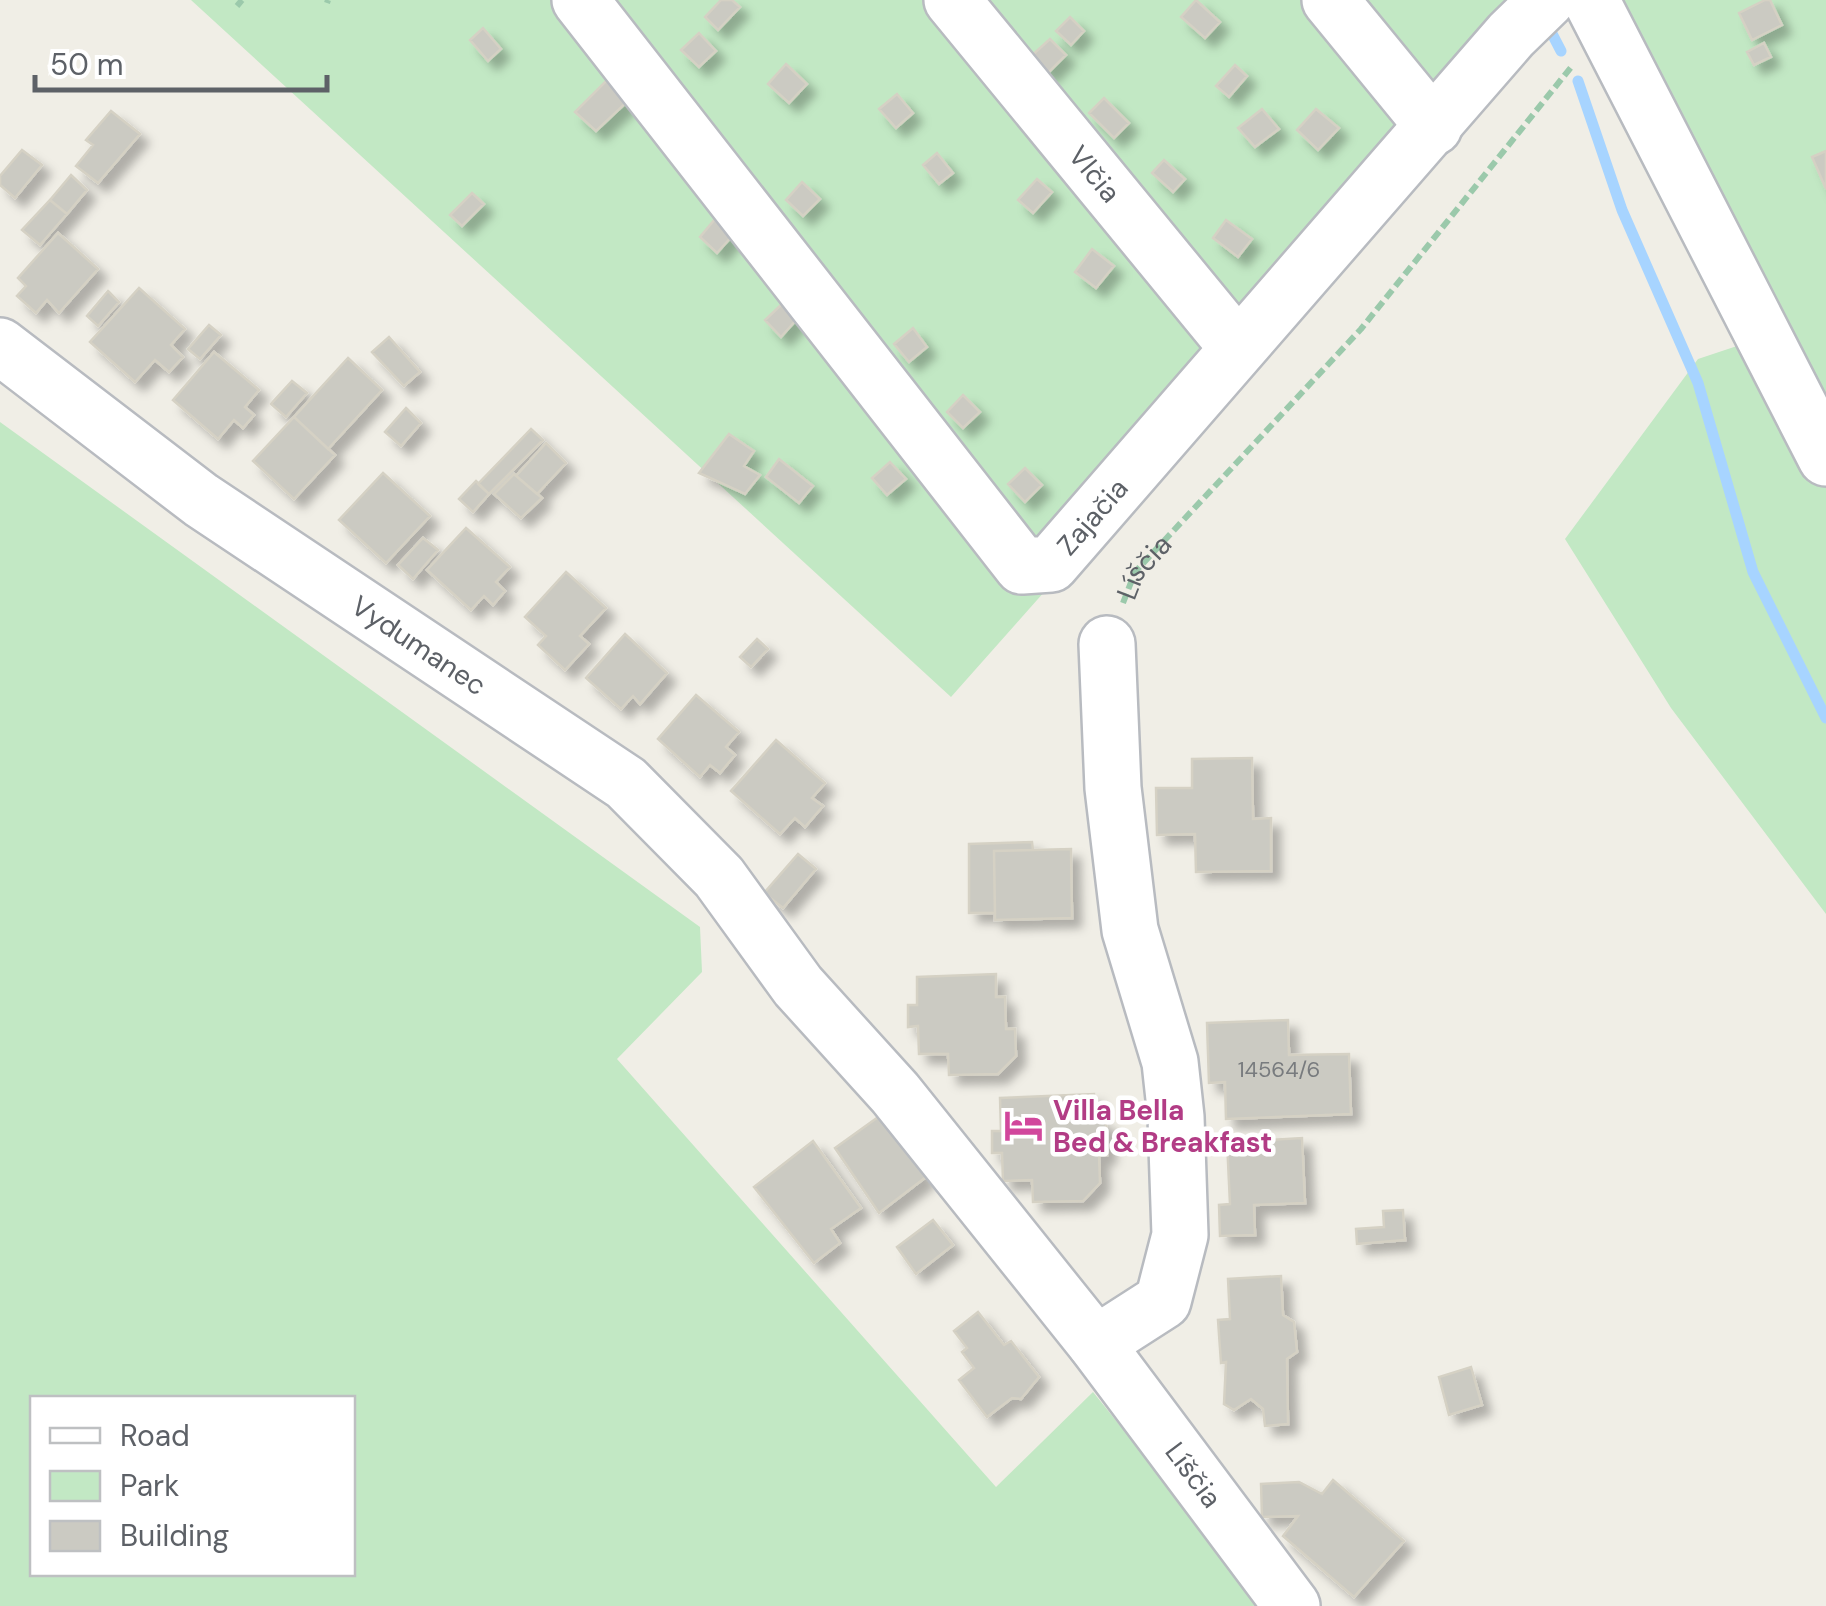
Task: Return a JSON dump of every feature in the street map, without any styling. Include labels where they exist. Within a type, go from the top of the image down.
[{"type":"street","name":"Zajačia","points":[[580,0],[1022,566],[1052,564],[1237,347],[1547,0]]},
{"type":"street","name":"Vlčia","points":[[952,0],[1237,347]]},
{"type":"street","points":[[1330,0],[1434,126]]},
{"type":"street","points":[[1598,13],[1826,458]]},
{"type":"street","name":"Vydumanec","points":[[0,346],[201,500],[626,783],[719,877],[798,986]]},
{"type":"street","points":[[1096,1344],[1163,1300],[1180,1234],[1170,1062],[1130,930],[1112,788],[1107,644]]},
{"type":"street","name":"Líščia","points":[[798,986],[895,1093],[1096,1344],[1292,1606]]},
{"type":"path","name":"Líščia","points":[[1107,644],[1135,572],[1361,329],[1598,13]]},
{"type":"green space","points":[[191,0],[1569,0],[951,697]]},
{"type":"green space","points":[[1594,0],[1826,0],[1826,914],[1671,708],[1565,539],[1698,359],[1761,338]]},
{"type":"green space","points":[[0,422],[700,927],[702,972],[617,1059],[996,1487],[1093,1392],[1265,1606],[0,1606]]},
{"type":"building","points":[[721,0],[732,0],[740,7],[718,30],[705,17]]},
{"type":"building","points":[[1196,0],[1220,22],[1205,38],[1181,17]]},
{"type":"building","points":[[1770,0],[1782,25],[1752,40],[1739,13]]},
{"type":"building","points":[[1070,17],[1084,31],[1071,45],[1056,31]]},
{"type":"building","points":[[483,28],[501,49],[488,61],[470,40]]},
{"type":"building","points":[[699,33],[716,51],[699,67],[681,50]]},
{"type":"building","points":[[1050,39],[1066,55],[1047,74],[1030,57]]},
{"type":"building","points":[[1764,43],[1771,57],[1754,65],[1747,52]]},
{"type":"building","points":[[786,64],[807,84],[789,103],[768,84]]},
{"type":"building","points":[[1235,65],[1247,76],[1229,97],[1216,86]]},
{"type":"building","points":[[608,79],[628,101],[596,131],[575,112]]},
{"type":"building","points":[[897,94],[913,113],[896,128],[879,109]]},
{"type":"building","points":[[1104,98],[1129,123],[1114,138],[1089,113]]},
{"type":"building","points":[[1262,109],[1279,129],[1255,147],[1238,128]]},
{"type":"building","points":[[1316,109],[1339,128],[1318,150],[1297,130]]},
{"type":"building","points":[[111,111],[140,134],[98,183],[76,166],[93,145],[86,140]]},
{"type":"building","points":[[22,150],[42,165],[15,198],[0,185],[0,176]]},
{"type":"building","points":[[1826,151],[1826,189],[1812,157]]},
{"type":"building","points":[[937,153],[953,173],[939,184],[923,165]]},
{"type":"building","points":[[1164,160],[1185,179],[1173,192],[1152,173]]},
{"type":"building","points":[[71,175],[87,190],[67,214],[50,200]]},
{"type":"building","points":[[1037,179],[1052,192],[1033,213],[1018,200]]},
{"type":"building","points":[[802,182],[820,199],[803,216],[786,200]]},
{"type":"building","points":[[472,193],[484,204],[462,226],[450,215]]},
{"type":"building","points":[[50,200],[67,214],[40,245],[22,230]]},
{"type":"building","points":[[715,219],[733,235],[717,253],[700,237]]},
{"type":"building","points":[[1226,220],[1252,239],[1238,257],[1213,238]]},
{"type":"building","points":[[58,233],[98,269],[59,313],[47,300],[36,313],[17,296],[26,286],[18,278]]},
{"type":"building","points":[[1092,249],[1114,266],[1096,288],[1075,272]]},
{"type":"building","points":[[139,288],[185,329],[171,345],[183,357],[169,372],[155,360],[135,382],[90,342]]},
{"type":"building","points":[[108,291],[119,302],[98,326],[87,316]]},
{"type":"building","points":[[783,303],[798,318],[781,337],[765,320]]},
{"type":"building","points":[[209,325],[221,335],[200,359],[188,349]]},
{"type":"building","points":[[913,328],[927,347],[909,362],[894,344]]},
{"type":"building","points":[[389,337],[420,372],[404,386],[372,352]]},
{"type":"building","points":[[214,352],[259,390],[245,407],[254,415],[243,428],[234,420],[218,439],[173,400]]},
{"type":"building","points":[[348,358],[382,390],[328,449],[294,417]]},
{"type":"building","points":[[292,381],[307,393],[286,417],[271,404]]},
{"type":"building","points":[[963,395],[980,412],[963,428],[947,412]]},
{"type":"building","points":[[406,408],[421,423],[401,446],[385,432]]},
{"type":"building","points":[[294,417],[335,455],[294,499],[253,461]]},
{"type":"building","points":[[531,429],[543,440],[489,494],[478,484]]},
{"type":"building","points":[[729,434],[754,451],[744,466],[760,475],[745,494],[699,473]]},
{"type":"building","points":[[546,443],[566,463],[537,494],[516,476]]},
{"type":"building","points":[[779,459],[813,486],[799,503],[766,477]]},
{"type":"building","points":[[890,462],[906,479],[887,495],[872,478]]},
{"type":"building","points":[[1025,468],[1042,485],[1025,502],[1008,484]]},
{"type":"building","points":[[383,473],[430,516],[386,563],[339,520]]},
{"type":"building","points":[[514,474],[542,498],[521,518],[494,494]]},
{"type":"building","points":[[476,481],[489,494],[473,512],[459,499]]},
{"type":"building","points":[[466,528],[510,567],[496,582],[505,591],[493,605],[484,596],[471,610],[427,570]]},
{"type":"building","points":[[423,538],[438,550],[413,579],[398,565]]},
{"type":"building","points":[[566,572],[606,608],[580,636],[589,644],[565,670],[538,645],[546,636],[525,617]]},
{"type":"building","points":[[625,634],[667,673],[640,704],[633,696],[621,709],[586,678]]},
{"type":"building","points":[[757,639],[768,649],[751,667],[740,657]]},
{"type":"building","points":[[696,695],[739,732],[726,747],[735,755],[720,773],[710,765],[700,777],[658,739]]},
{"type":"building","points":[[776,740],[825,783],[812,798],[823,806],[805,827],[795,818],[780,834],[731,791]]},
{"type":"building","points":[[1252,758],[1253,819],[1271,818],[1271,871],[1196,872],[1195,834],[1157,835],[1156,788],[1192,788],[1192,759]]},
{"type":"building","points":[[1032,842],[1033,850],[994,851],[995,913],[969,913],[969,844]]},
{"type":"building","points":[[1071,849],[1072,918],[995,920],[994,851]]},
{"type":"building","points":[[798,854],[816,869],[783,908],[764,893]]},
{"type":"building","points":[[996,974],[996,997],[1005,997],[1006,1029],[1015,1029],[1016,1056],[998,1074],[949,1075],[948,1054],[919,1054],[918,1026],[908,1027],[908,1005],[917,1005],[917,977]]},
{"type":"building","points":[[1288,1020],[1289,1055],[1349,1054],[1351,1114],[1226,1119],[1225,1082],[1209,1083],[1207,1023]]},
{"type":"building","points":[[1094,1094],[1095,1121],[1106,1120],[1107,1155],[1099,1155],[1100,1183],[1083,1201],[1033,1202],[1032,1180],[1003,1181],[1002,1153],[992,1153],[992,1131],[1001,1131],[1000,1098]]},
{"type":"building","points":[[881,1115],[926,1177],[879,1213],[835,1148]]},
{"type":"building","points":[[1251,1135],[1269,1135],[1269,1140],[1302,1138],[1305,1203],[1254,1205],[1255,1235],[1220,1236],[1219,1205],[1230,1204],[1227,1141],[1251,1140]]},
{"type":"building","points":[[813,1141],[861,1208],[831,1229],[840,1243],[814,1263],[754,1187]]},
{"type":"building","points":[[1403,1210],[1405,1240],[1357,1244],[1356,1229],[1384,1227],[1383,1211]]},
{"type":"building","points":[[933,1220],[953,1245],[916,1274],[897,1247]]},
{"type":"building","points":[[1281,1276],[1283,1315],[1294,1322],[1297,1352],[1287,1359],[1288,1424],[1265,1426],[1263,1409],[1251,1399],[1234,1410],[1224,1404],[1226,1362],[1221,1363],[1218,1320],[1230,1319],[1228,1279]]},
{"type":"building","points":[[978,1312],[1004,1345],[1011,1341],[1039,1377],[1021,1399],[1012,1398],[987,1417],[959,1380],[974,1368],[962,1352],[967,1348],[954,1331]]},
{"type":"building","points":[[1471,1367],[1482,1405],[1449,1415],[1439,1377]]},
{"type":"building","points":[[1333,1480],[1404,1541],[1354,1597],[1283,1536],[1298,1516],[1262,1517],[1261,1484],[1299,1482],[1322,1494]]},
{"type":"waterway","points":[[1547,24],[1561,51]]},
{"type":"waterway","points":[[1578,81],[1622,210],[1698,383],[1753,572],[1826,718]]},
{"type":"place","name":"Villa Bella Bed & Breakfast","points":[[1023,1126]]}]
